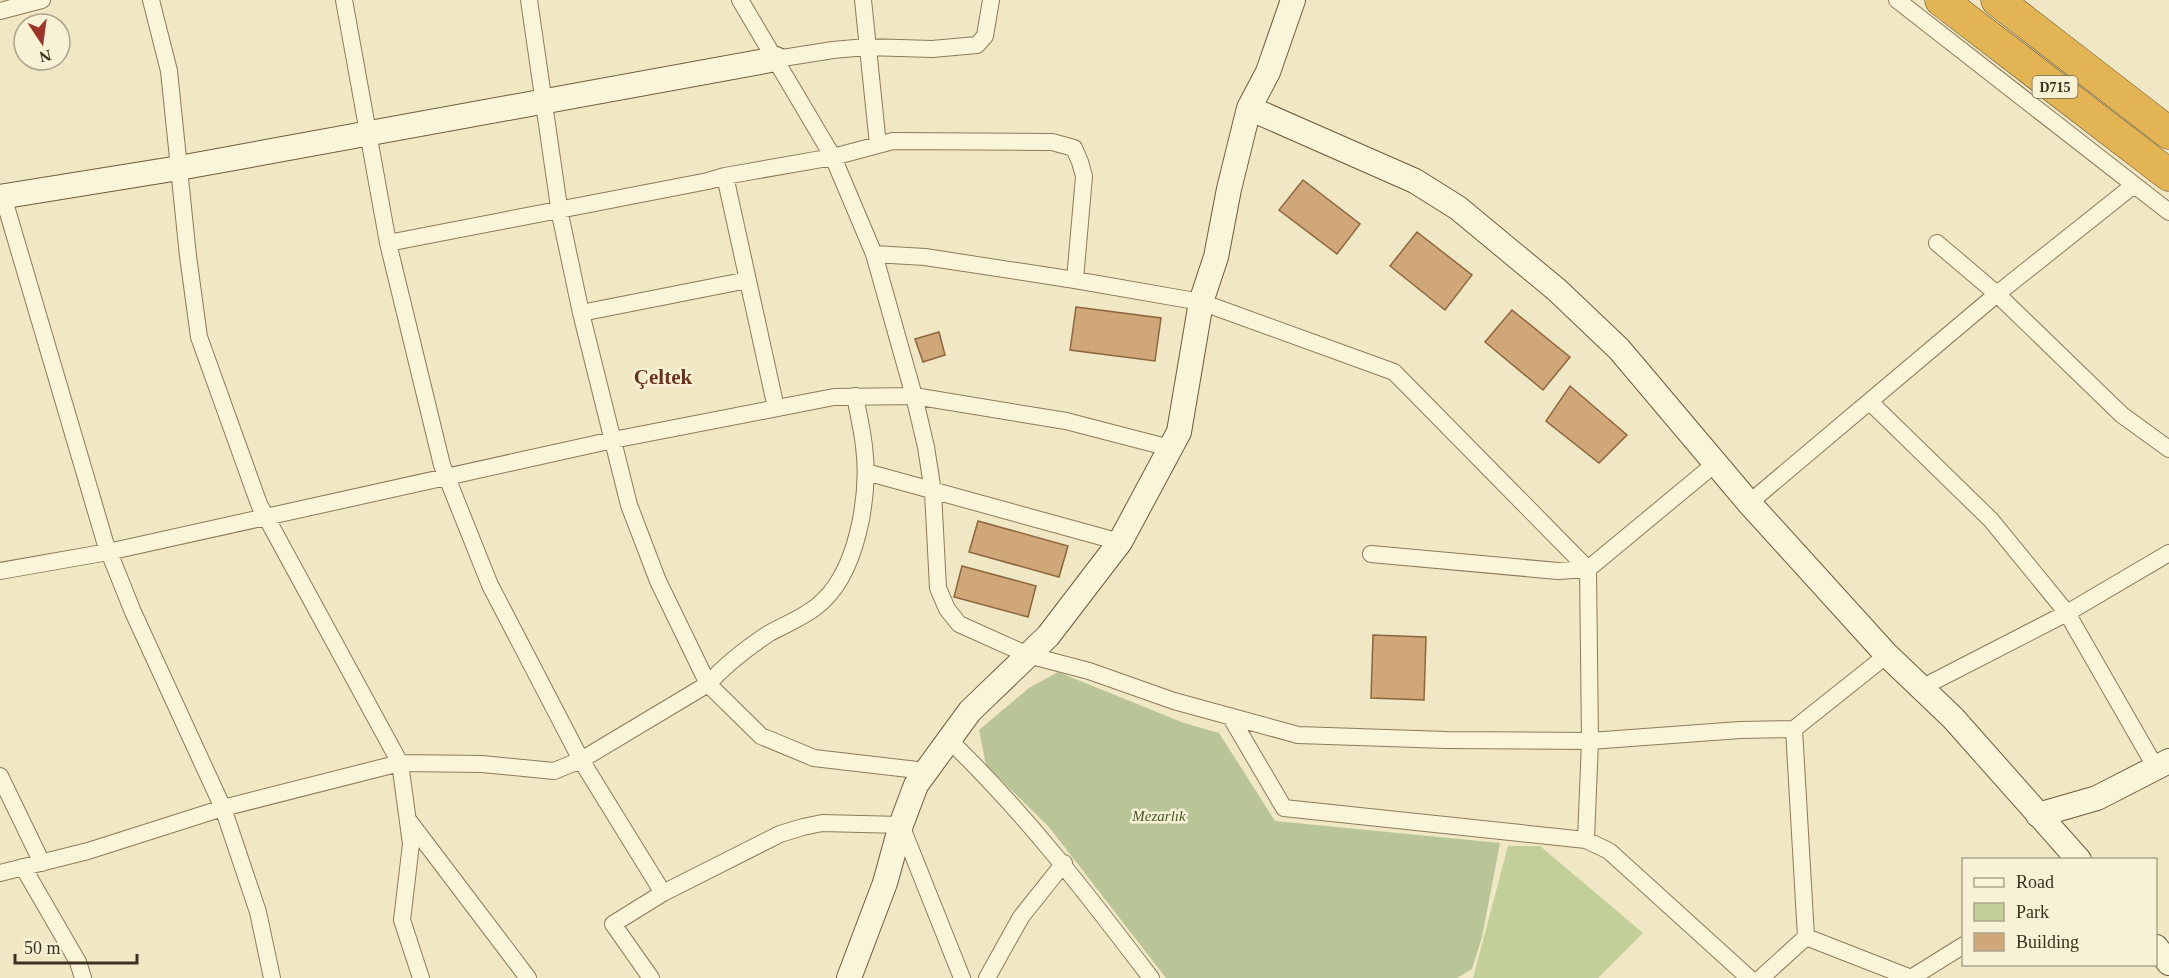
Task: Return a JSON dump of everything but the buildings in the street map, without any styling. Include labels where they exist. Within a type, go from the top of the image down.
[{"type":"highway","name":"D715","points":[[1941,0],[2169,175]]},
{"type":"highway","name":"D715","points":[[1997,0],[2169,133]]},
{"type":"street","points":[[0,10],[42,0]]},
{"type":"street","points":[[152,0],[169,71],[199,336],[260,504],[400,763],[411,844],[402,920],[421,978]]},
{"type":"street","points":[[344,0],[388,243],[416,363],[447,477],[490,585],[581,760],[663,893]]},
{"type":"street","points":[[529,0],[559,210],[581,313],[629,505],[658,581],[708,684],[761,736],[814,758],[926,771]]},
{"type":"street","points":[[740,0],[833,157],[874,254],[926,447],[933,492],[938,588],[947,609],[958,624],[1028,655],[1089,671],[1174,701],[1298,735],[1446,740],[1590,741],[1740,730],[1794,729],[1887,655]]},
{"type":"street","points":[[863,0],[866,48],[878,145]]},
{"type":"street","points":[[272,978],[258,912],[223,808],[133,612],[109,552],[2,196],[179,168],[833,50],[932,49],[977,45],[985,36],[991,0]]},
{"type":"street","points":[[849,978],[885,883],[901,825],[916,785],[970,711],[1048,636],[1120,542],[1179,432],[1201,302],[1216,257],[1229,189],[1249,108],[1268,72],[1293,0]]},
{"type":"street","points":[[1897,0],[2169,212]]},
{"type":"street","points":[[1249,108],[1415,181],[1458,208],[1557,290],[1619,349],[1749,503],[1887,655],[1953,718],[2077,858]]},
{"type":"street","points":[[388,243],[725,176],[833,157],[893,141],[1052,142],[1074,148],[1084,176],[1075,280]]},
{"type":"street","points":[[725,176],[776,408]]},
{"type":"street","points":[[1749,503],[1997,294],[2134,185]]},
{"type":"street","points":[[1937,243],[1997,294],[2122,415],[2169,449]]},
{"type":"street","points":[[874,254],[925,257],[1201,302],[1394,372],[1588,569],[1590,741],[1586,840]]},
{"type":"street","points":[[581,313],[748,280]]},
{"type":"street","points":[[0,873],[88,851],[223,808],[400,763],[482,764],[554,771],[581,760],[708,684],[720,671],[767,635],[816,607],[842,577],[861,519],[866,472],[864,445],[855,396]]},
{"type":"street","points":[[0,571],[109,552],[613,440],[834,397],[914,396],[1066,421],[1170,448]]},
{"type":"street","points":[[1870,402],[1990,520],[2067,613],[2163,764],[2097,798],[2038,815]]},
{"type":"street","points":[[1371,554],[1558,571],[1588,569],[1716,464]]},
{"type":"street","points":[[866,472],[1120,542]]},
{"type":"street","points":[[1922,688],[2067,613],[2169,553]]},
{"type":"street","points":[[1230,716],[1284,808],[1586,840],[1609,851],[1749,978]]},
{"type":"street","points":[[1794,729],[1806,937]]},
{"type":"street","points":[[949,740],[990,779],[1064,863],[1151,978]]},
{"type":"street","points":[[0,776],[42,863]]},
{"type":"street","points":[[408,819],[528,978]]},
{"type":"street","points":[[651,978],[613,924],[663,893],[780,834],[803,827],[822,824],[901,825]]},
{"type":"street","points":[[901,825],[962,978]]},
{"type":"street","points":[[987,978],[1021,917],[1064,863]]},
{"type":"street","points":[[23,867],[78,962],[83,978]]},
{"type":"street","points":[[1761,978],[1806,937]]},
{"type":"street","points":[[1806,937],[1911,978],[1962,946]]},
{"type":"street","points":[[2157,948],[2169,963]]},
{"type":"green space","name":"Mezarlık","points":[[1058,672],[1184,723],[1219,733],[1275,821],[1500,843],[1482,937],[1472,969],[1457,978],[1166,978],[1049,827],[986,765],[979,730],[1029,688]]},
{"type":"green space","points":[[1508,846],[1540,846],[1643,933],[1598,978],[1473,978]]},
{"type":"district","name":"Çeltek","points":[[663,377]]}]
